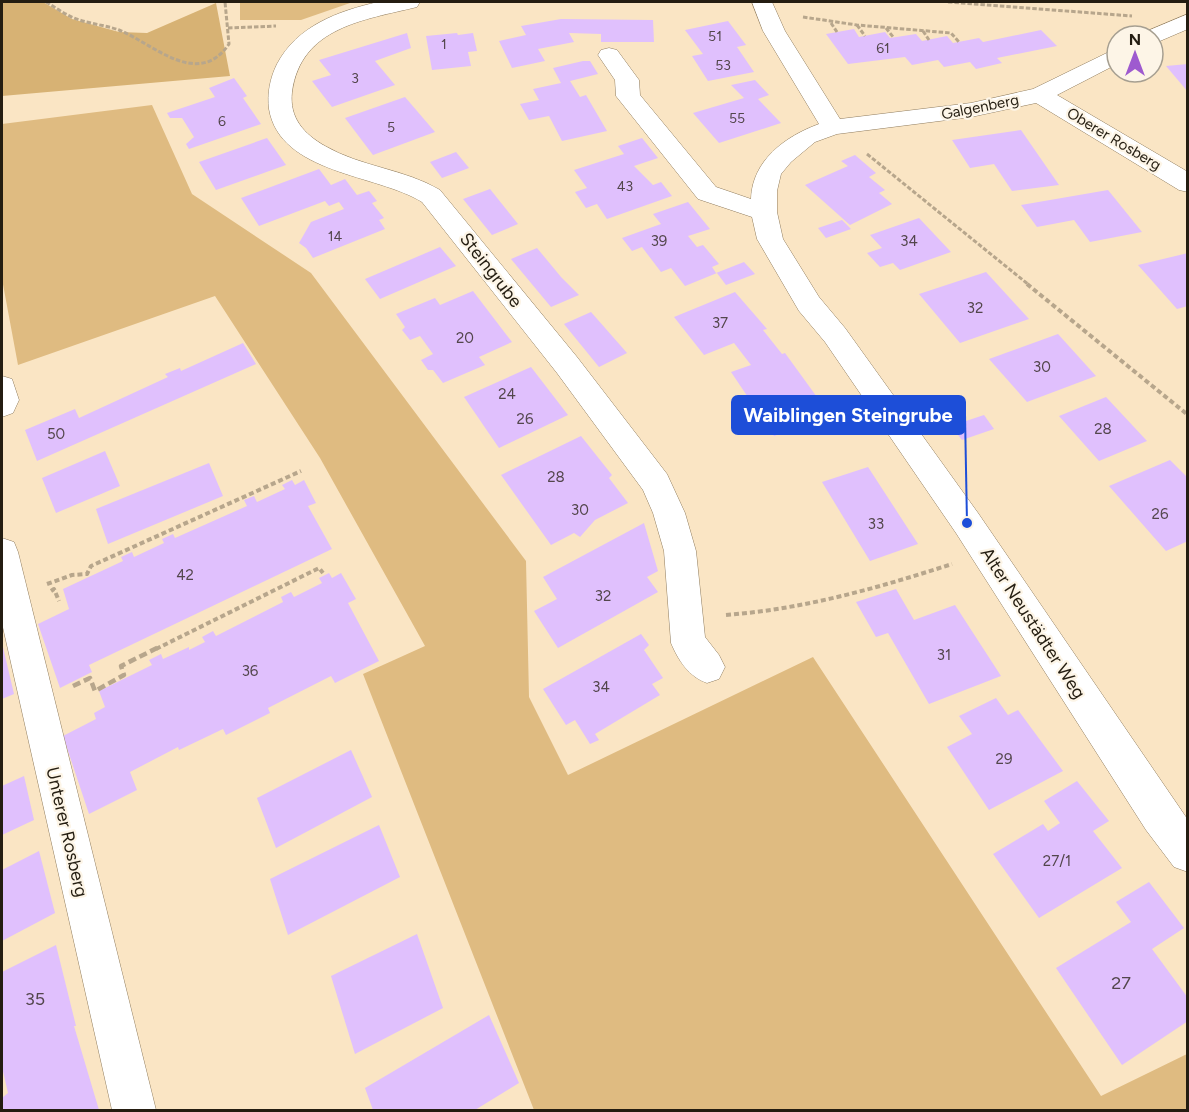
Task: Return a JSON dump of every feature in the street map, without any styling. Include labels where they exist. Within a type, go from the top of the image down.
[{"type":"street","name":"Steingrube","points":[[409,2],[362,12],[317,32],[305,41],[288,60],[280,85],[280,110],[292,133],[323,156],[418,188],[431,196],[574,374],[656,483],[669,513],[680,551],[688,643],[707,667]]},
{"type":"street","points":[[762,4],[833,127]]},
{"type":"street","points":[[1165,31],[1187,20]]},
{"type":"street","points":[[609,55],[627,80],[628,96],[707,193],[764,213]]},
{"type":"street","name":"Galgenberg","points":[[833,127],[971,110],[1040,94],[1105,62]]},
{"type":"street","name":"Oberer Rosberg","points":[[1040,94],[1188,184]]},
{"type":"street","name":"Alter Neustädter Weg","points":[[833,127],[806,137],[782,156],[769,173],[764,191],[764,213],[770,239],[810,304],[835,335],[967,524],[1160,816],[1188,853]]},
{"type":"street","name":"Unterer Rosberg","points":[[2,552],[134,1110]]},
{"type":"path","points":[[46,2],[74,18],[121,31],[176,61],[200,63],[217,58],[226,51],[229,44],[225,2]]},
{"type":"path","points":[[948,2],[1187,20]]},
{"type":"path","points":[[762,4],[830,22],[951,33],[959,42]]},
{"type":"path","points":[[830,22],[837,32]]},
{"type":"path","points":[[857,25],[865,36]]},
{"type":"path","points":[[886,28],[894,38]]},
{"type":"path","points":[[922,31],[929,40]]},
{"type":"path","points":[[833,127],[1188,415]]},
{"type":"path","points":[[50,583],[72,575],[87,574],[91,566],[171,529],[218,511],[301,471]]},
{"type":"path","points":[[86,680],[90,678],[95,691],[124,675],[121,666],[320,568],[323,573]]},
{"type":"path","points":[[730,615],[784,610],[815,604],[854,595],[941,568]]},
{"type":"shaded area","points":[[2,2],[43,2],[72,19],[119,32],[147,33],[216,3],[230,76],[2,96]]},
{"type":"shaded area","points":[[240,2],[353,2],[301,20],[240,20]]},
{"type":"shaded area","points":[[152,105],[192,194],[311,273],[526,561],[529,697],[568,775],[813,657],[1101,1096],[1187,1054],[1187,1110],[534,1110],[363,674],[425,646],[320,458],[215,296],[18,365],[2,279],[2,124]]},
{"type":"building","points":[[561,19],[653,20],[654,42],[601,42],[601,34],[569,33],[574,42],[538,49],[545,61],[512,68],[499,41],[526,35],[521,26]]},
{"type":"building","points":[[728,21],[746,45],[737,47],[754,72],[708,81],[692,56],[703,54],[685,30]]},
{"type":"building","points":[[854,29],[859,37],[885,32],[890,38],[916,34],[922,41],[947,36],[953,43],[979,38],[983,42],[1041,30],[1057,46],[997,58],[1002,63],[976,69],[970,62],[944,67],[938,60],[912,65],[905,57],[848,64],[826,34]]},
{"type":"building","points":[[407,33],[411,48],[375,61],[395,85],[332,107],[312,81],[331,75],[319,60]]},
{"type":"building","points":[[457,33],[458,35],[473,33],[477,51],[468,52],[471,66],[432,70],[426,36]]},
{"type":"building","points":[[590,61],[598,74],[570,81],[580,97],[586,95],[607,131],[562,141],[549,116],[529,120],[520,104],[539,100],[533,89],[561,83],[553,68]]},
{"type":"building","points":[[1188,64],[1188,92],[1166,66]]},
{"type":"building","points":[[234,78],[247,96],[243,98],[261,124],[189,149],[186,144],[194,137],[182,118],[170,118],[167,113],[215,97],[209,88]]},
{"type":"building","points":[[755,80],[769,95],[758,99],[781,123],[719,143],[693,113],[744,98],[731,85]]},
{"type":"building","points":[[405,97],[435,132],[373,155],[345,118]]},
{"type":"building","points":[[1021,130],[1059,185],[1012,191],[994,164],[970,168],[952,140]]},
{"type":"building","points":[[267,138],[286,165],[216,190],[199,162]]},
{"type":"building","points":[[642,138],[658,158],[634,166],[653,185],[661,182],[672,196],[607,219],[597,204],[586,208],[575,192],[587,188],[574,170],[624,154],[618,146]]},
{"type":"building","points":[[456,152],[469,168],[442,178],[430,162]]},
{"type":"building","points":[[855,155],[876,173],[869,177],[885,190],[879,193],[892,204],[850,225],[805,185],[848,166],[841,161]]},
{"type":"building","points":[[319,169],[331,185],[345,179],[357,195],[369,191],[377,201],[372,203],[384,218],[379,220],[385,229],[313,258],[299,243],[311,222],[344,209],[339,202],[329,206],[325,201],[259,226],[241,198]]},
{"type":"building","points":[[490,189],[518,224],[492,235],[463,199]]},
{"type":"building","points":[[1108,190],[1142,232],[1090,242],[1074,220],[1037,227],[1021,205]]},
{"type":"building","points":[[688,202],[710,229],[688,236],[697,247],[703,245],[719,264],[712,267],[716,273],[744,262],[755,274],[726,285],[717,273],[685,286],[671,268],[661,272],[642,247],[632,251],[622,238],[661,224],[653,214]]},
{"type":"building","points":[[919,218],[951,252],[900,270],[893,263],[880,267],[867,253],[882,248],[870,235]]},
{"type":"building","points":[[842,220],[851,229],[826,238],[818,228]]},
{"type":"building","points":[[440,247],[456,266],[380,299],[365,279]]},
{"type":"building","points":[[537,248],[579,295],[551,307],[511,259]]},
{"type":"building","points":[[1188,253],[1188,306],[1177,309],[1138,265]]},
{"type":"building","points":[[986,272],[1029,319],[960,343],[919,294]]},
{"type":"building","points":[[473,291],[512,342],[479,357],[485,365],[443,383],[433,370],[428,370],[421,360],[433,354],[420,336],[410,340],[402,330],[405,327],[396,314],[435,298],[440,305]]},
{"type":"building","points":[[735,292],[767,329],[763,330],[782,354],[785,353],[830,415],[774,436],[731,372],[751,365],[734,343],[704,355],[674,317]]},
{"type":"building","points":[[591,312],[627,353],[599,367],[564,324]]},
{"type":"building","points":[[1058,334],[1096,376],[1027,402],[989,359]]},
{"type":"building","points":[[243,343],[256,364],[37,461],[25,430],[75,409],[79,418],[168,377],[165,374],[180,368],[181,371]]},
{"type":"building","points":[[531,367],[568,415],[499,448],[464,397]]},
{"type":"building","points":[[1106,397],[1147,441],[1099,461],[1059,416]]},
{"type":"building","points":[[984,415],[994,429],[962,440],[951,426]]},
{"type":"building","points":[[581,436],[612,475],[609,478],[628,503],[595,520],[580,537],[574,533],[551,545],[501,475]]},
{"type":"building","points":[[105,451],[120,486],[56,513],[42,478]]},
{"type":"building","points":[[1170,460],[1188,478],[1188,541],[1166,551],[1109,486]]},
{"type":"building","points":[[209,463],[223,496],[108,544],[96,509]]},
{"type":"building","points":[[868,467],[918,544],[870,561],[822,482]]},
{"type":"building","points":[[292,480],[295,485],[304,480],[316,503],[308,506],[332,549],[89,665],[92,672],[60,688],[38,624],[69,609],[63,589],[123,561],[121,557],[132,552],[134,557],[164,543],[162,539],[173,534],[175,538],[247,506],[244,500],[254,496],[257,502],[285,489],[282,485]]},
{"type":"building","points":[[644,523],[658,571],[647,577],[658,592],[558,648],[534,611],[557,599],[543,577]]},
{"type":"building","points":[[329,573],[332,578],[341,573],[356,599],[348,603],[379,661],[335,683],[331,676],[268,708],[270,713],[226,735],[223,729],[179,750],[178,747],[130,772],[137,790],[89,814],[63,736],[96,719],[94,713],[105,707],[99,691],[152,665],[149,660],[161,654],[163,659],[189,647],[189,650],[205,642],[202,637],[213,631],[216,636],[283,602],[281,597],[291,592],[294,597],[322,583],[319,578]]},
{"type":"building","points":[[896,589],[914,620],[955,605],[1001,676],[929,704],[888,633],[876,637],[856,602]]},
{"type":"building","points":[[641,634],[649,645],[644,650],[663,678],[652,684],[660,695],[595,734],[599,740],[590,744],[575,720],[566,725],[543,689]]},
{"type":"building","points":[[2,643],[14,694],[2,699]]},
{"type":"building","points":[[996,698],[1008,715],[1018,710],[1063,771],[989,810],[947,747],[972,734],[959,716]]},
{"type":"building","points":[[351,750],[372,797],[276,848],[257,798]]},
{"type":"building","points":[[24,776],[34,820],[2,835],[2,786]]},
{"type":"building","points":[[1077,781],[1109,821],[1093,831],[1122,868],[1039,918],[993,854],[1043,824],[1048,831],[1060,823],[1044,801]]},
{"type":"building","points":[[379,825],[400,877],[288,935],[270,879]]},
{"type":"building","points":[[39,851],[55,913],[2,941],[2,870]]},
{"type":"building","points":[[1149,882],[1184,928],[1152,949],[1188,998],[1188,1021],[1122,1065],[1056,968],[1131,922],[1116,902]]},
{"type":"building","points":[[417,934],[443,1008],[355,1054],[331,976]]},
{"type":"building","points":[[56,945],[76,1026],[74,1026],[99,1110],[2,1110],[2,1098],[8,1093],[2,1067],[2,972]]},
{"type":"building","points":[[489,1015],[519,1083],[475,1110],[373,1110],[365,1088]]},
{"type":"place","name":"Waiblingen Steingrube","points":[[967,523]]}]
